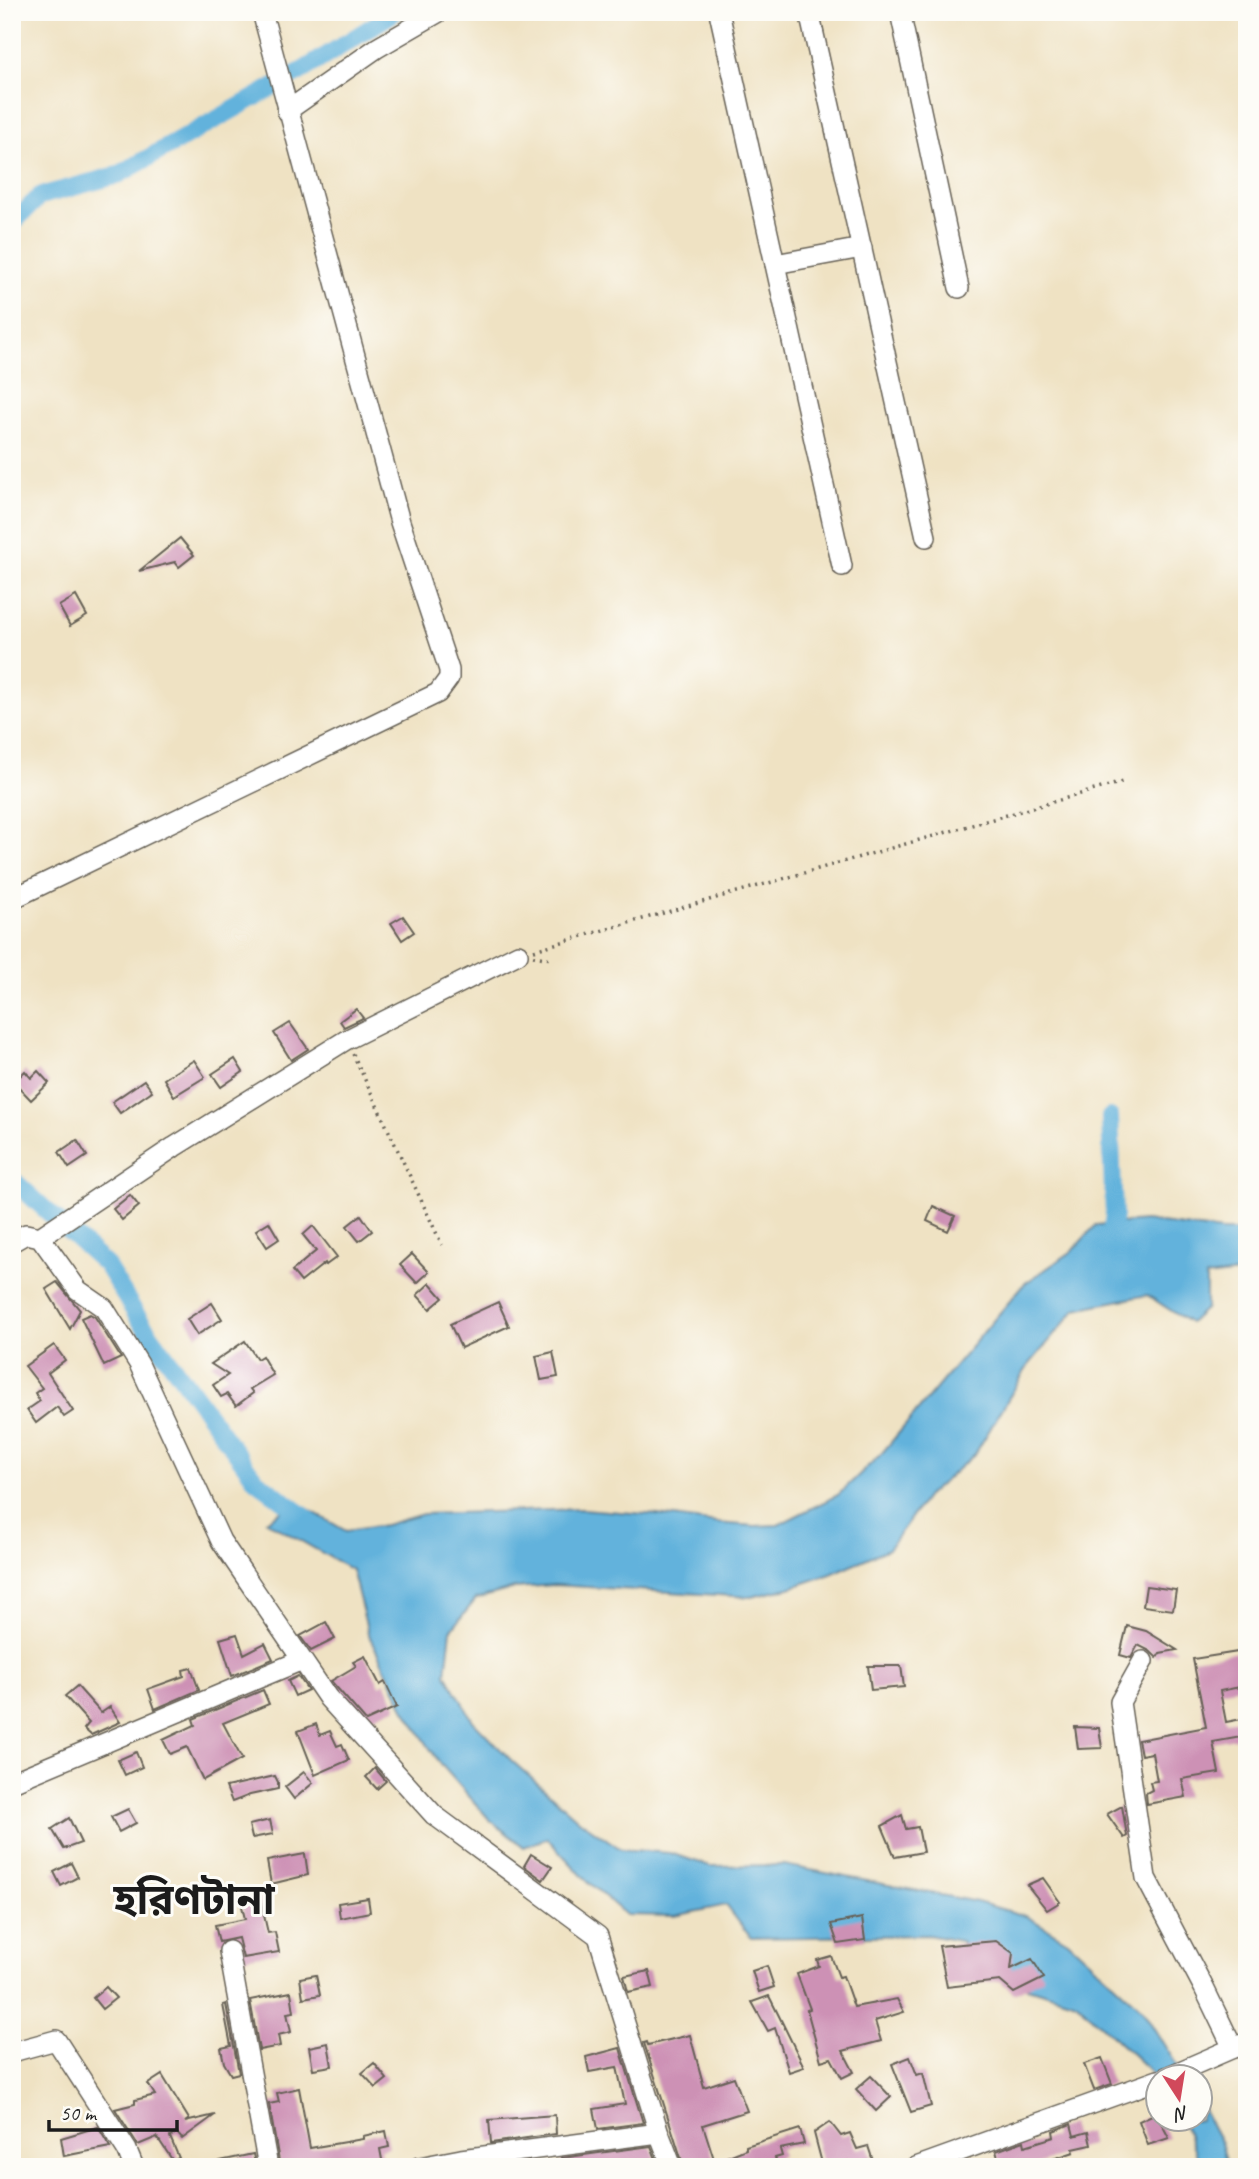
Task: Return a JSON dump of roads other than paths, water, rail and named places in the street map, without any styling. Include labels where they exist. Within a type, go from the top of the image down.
[{"type":"street","points":[[12,899],[438,693],[449,678],[449,670],[400,522],[262,12]]},
{"type":"street","points":[[287,111],[377,48],[439,12]]},
{"type":"street","points":[[719,12],[842,566]]},
{"type":"street","points":[[809,12],[926,537]]},
{"type":"street","points":[[900,12],[959,288]]},
{"type":"street","points":[[775,264],[862,248]]},
{"type":"street","points":[[40,1237],[74,1212],[346,1040],[518,954]]},
{"type":"street","points":[[12,1242],[26,1234],[40,1237],[78,1290],[104,1308],[139,1364],[221,1541],[328,1698],[434,1815],[598,1936],[672,2167]]},
{"type":"street","points":[[12,1782],[302,1660]]},
{"type":"street","points":[[1143,1661],[1120,1702],[1146,1878],[1204,1987],[1240,2045],[1197,2064]]},
{"type":"street","points":[[229,1951],[268,2167]]},
{"type":"street","points":[[12,2052],[56,2040],[127,2150],[134,2167]]},
{"type":"street","points":[[916,2167],[1144,2085]]},
{"type":"street","points":[[419,2167],[659,2133]]},
{"type":"water","points":[[1145,1221],[1222,1231],[1247,1231],[1247,1272],[1206,1277],[1206,1308],[1190,1323],[1147,1295],[1076,1309],[1028,1366],[975,1454],[927,1496],[888,1549],[831,1574],[751,1597],[554,1585],[515,1588],[476,1599],[451,1630],[446,1674],[473,1721],[512,1761],[579,1820],[621,1849],[670,1853],[710,1866],[784,1865],[977,1902],[1026,1916],[1068,1941],[1142,2009],[1176,2064],[1144,2065],[1076,2002],[1008,1981],[960,1941],[928,1935],[751,1938],[726,1905],[675,1916],[626,1915],[587,1881],[547,1838],[524,1847],[489,1819],[438,1761],[404,1708],[368,1633],[352,1570],[266,1521],[296,1502],[346,1531],[385,1525],[423,1514],[583,1509],[717,1523],[778,1525],[838,1495],[882,1453],[1024,1284],[1071,1252],[1096,1225]]},
{"type":"water","points":[[1214,2130],[1228,2167],[1201,2167],[1188,2134],[1214,2134]]},
{"type":"waterway","points":[[12,224],[40,196],[118,175],[305,69],[395,12]]},
{"type":"waterway","points":[[1109,1247],[1114,1215],[1110,1117]]},
{"type":"waterway","points":[[12,1179],[106,1265],[139,1319],[256,1480],[308,1519]]},
{"type":"district","name":"হরিণটানা","points":[[194,1900]]}]
